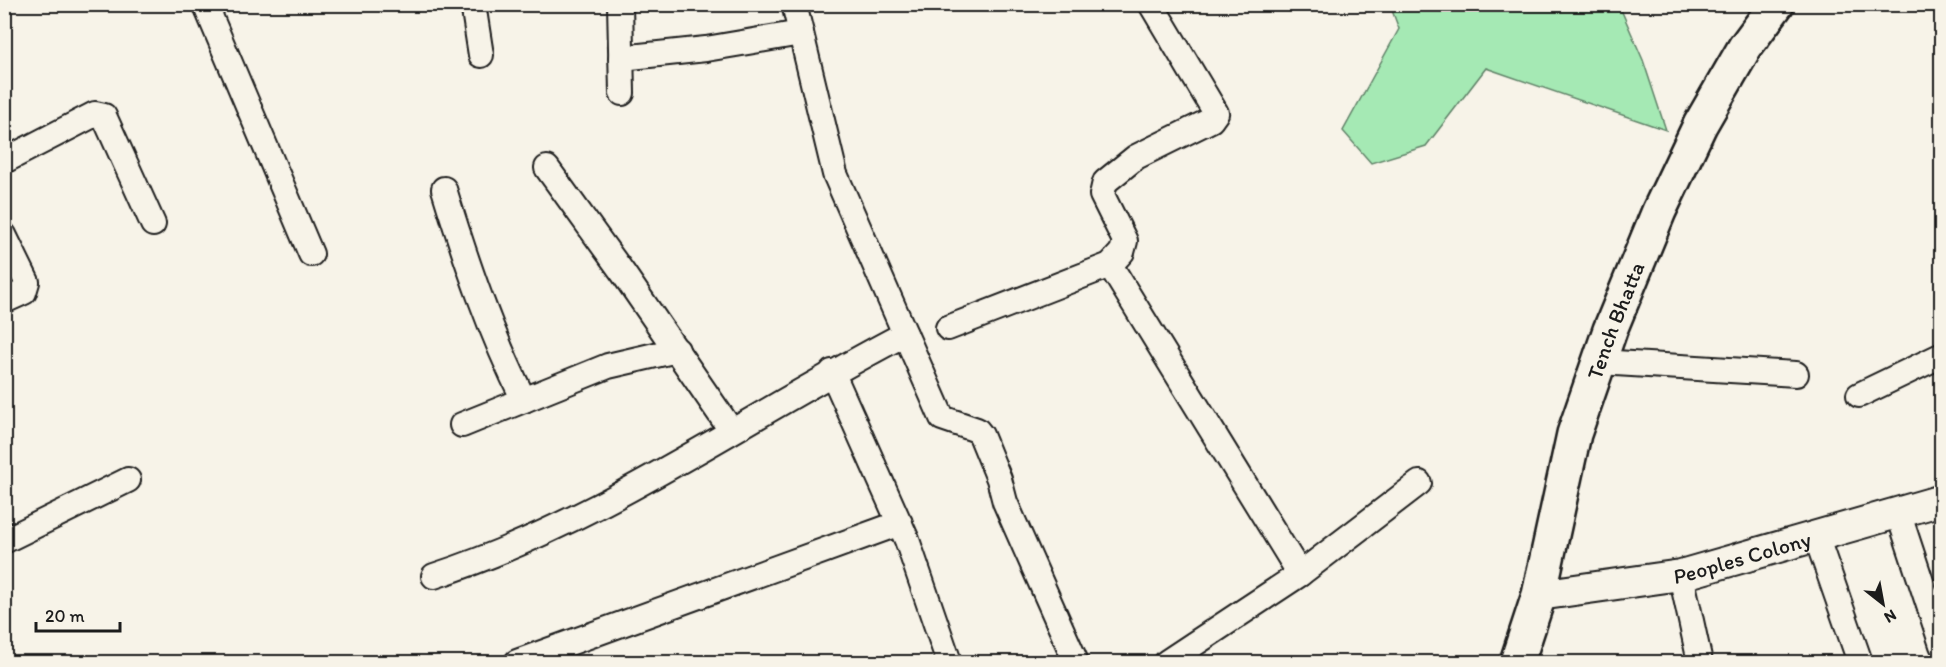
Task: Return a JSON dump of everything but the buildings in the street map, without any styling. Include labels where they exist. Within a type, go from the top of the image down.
[{"type":"main road","name":"Tench Bhatta","points":[[1517,663],[1539,595],[1574,434],[1599,362],[1659,211],[1700,125],[1745,47],[1777,4]]},
{"type":"street","points":[[206,4],[310,254]]},
{"type":"street","points":[[473,4],[481,55]]},
{"type":"street","points":[[620,4],[622,93]]},
{"type":"street","points":[[794,4],[835,174],[942,418],[977,430],[981,435],[999,479],[1005,502],[1076,663]]},
{"type":"street","points":[[948,328],[1110,265],[1122,252],[1125,241],[1102,195],[1106,182],[1136,157],[1210,120],[1216,113],[1151,4]]},
{"type":"street","points":[[621,58],[706,49],[801,33]]},
{"type":"street","points":[[4,161],[95,114],[104,116],[153,224]]},
{"type":"street","points":[[547,168],[731,429]]},
{"type":"street","points":[[444,189],[467,265],[502,356],[524,400]]},
{"type":"street","points":[[4,235],[27,282],[24,292],[4,301]]},
{"type":"street","points":[[1110,265],[1300,574]]},
{"type":"street","points":[[434,576],[481,561],[604,505],[731,429],[905,334]]},
{"type":"street","points":[[462,425],[608,366],[677,350]]},
{"type":"street","points":[[1858,395],[1941,355]]},
{"type":"street","points":[[1599,362],[1796,374]]},
{"type":"street","points":[[832,372],[900,523],[949,663]]},
{"type":"street","points":[[4,541],[128,480]]},
{"type":"street","points":[[1167,663],[1300,574],[1419,483]]},
{"type":"street","name":"Peoples Colony","points":[[1539,595],[1681,575],[1941,500]]},
{"type":"street","points":[[1898,513],[1941,645]]},
{"type":"street","points":[[517,663],[900,523]]},
{"type":"street","points":[[1815,536],[1860,663]]},
{"type":"street","points":[[1681,575],[1700,663]]},
{"type":"green space","points":[[1390,5],[1619,5],[1643,60],[1666,130],[1486,68],[1426,146],[1371,163],[1343,131],[1399,29]]}]
